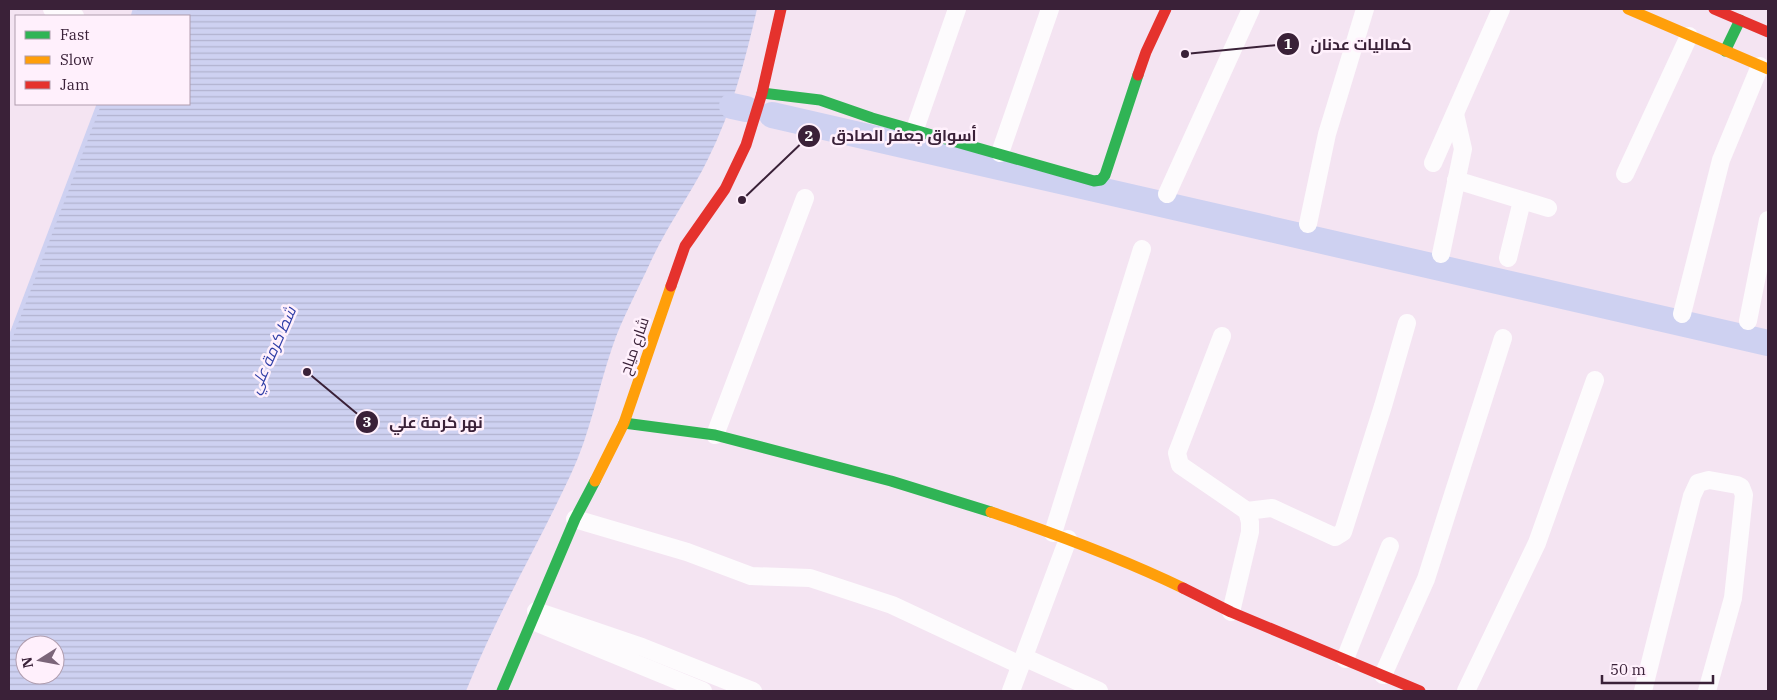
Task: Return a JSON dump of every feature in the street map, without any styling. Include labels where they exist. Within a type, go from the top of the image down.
[{"type":"main road","name":"شارع مياح","points":[[502,691],[575,520],[624,423],[685,246],[725,189],[746,145],[762,93],[782,9]]},
{"type":"main road","points":[[762,93],[820,100],[872,118],[1094,181],[1101,180],[1105,175],[1146,52],[1166,9]]},
{"type":"main road","points":[[1628,9],[1764,68]]},
{"type":"main road","points":[[1714,9],[1768,32]]},
{"type":"main road","points":[[1725,51],[1740,20]]},
{"type":"main road","points":[[624,423],[716,435],[891,480],[1060,536],[1146,570],[1231,612],[1420,691]]},
{"type":"street","points":[[52,9],[72,15]]},
{"type":"street","points":[[915,129],[957,9]]},
{"type":"street","points":[[1000,153],[1050,9]]},
{"type":"street","points":[[1168,194],[1251,9]]},
{"type":"street","points":[[1308,224],[1327,134],[1365,9]]},
{"type":"street","points":[[1433,163],[1502,9]]},
{"type":"street","points":[[1624,174],[1689,36]]},
{"type":"street","points":[[1682,314],[1721,160],[1764,68]]},
{"type":"street","points":[[1441,254],[1463,148],[1455,114]]},
{"type":"street","points":[[1456,180],[1548,208]]},
{"type":"street","points":[[716,435],[805,198]]},
{"type":"street","points":[[1508,258],[1522,200]]},
{"type":"street","points":[[1748,321],[1768,220]]},
{"type":"street","points":[[1011,691],[1022,664],[1060,536],[1142,249]]},
{"type":"street","points":[[1247,512],[1272,508],[1335,537],[1343,532],[1407,323]]},
{"type":"street","points":[[1222,336],[1177,453],[1180,465],[1247,512],[1250,532],[1231,612]]},
{"type":"street","points":[[1383,676],[1426,579],[1503,338]]},
{"type":"street","points":[[1466,691],[1537,543],[1596,380]]},
{"type":"street","points":[[1643,691],[1692,496],[1698,483],[1709,480],[1737,485],[1741,487],[1744,495],[1733,598],[1707,691]]},
{"type":"street","points":[[575,520],[687,552],[751,576],[810,578],[892,606],[1016,663],[1022,664],[1030,660],[1099,691]]},
{"type":"street","points":[[1344,659],[1390,546]]},
{"type":"street","points":[[534,616],[642,648],[732,688],[753,691]]},
{"type":"street","points":[[534,616],[704,691]]},
{"type":"water","name":"شط كرمة علي","points":[[135,9],[757,9],[737,85],[717,141],[657,248],[625,315],[612,348],[578,459],[503,609],[466,691],[9,691],[9,341],[99,105],[190,105],[190,15],[133,15]]},
{"type":"waterway","points":[[133,15],[135,9]]},
{"type":"waterway","points":[[9,341],[99,105]]},
{"type":"waterway","points":[[732,106],[746,109]]},
{"type":"waterway","points":[[772,115],[1768,343]]},
{"type":"traffic: fast","points":[[1725,51],[1740,20]]},
{"type":"traffic: fast","points":[[762,93],[820,100],[872,118],[1094,181],[1101,180],[1105,175],[1138,75]]},
{"type":"traffic: fast","points":[[624,423],[715,435],[891,481],[991,512]]},
{"type":"traffic: fast","points":[[502,691],[575,519],[595,481]]},
{"type":"traffic: slow","points":[[1628,9],[1768,69]]},
{"type":"traffic: slow","points":[[595,481],[624,423],[671,286]]},
{"type":"traffic: slow","points":[[991,512],[1088,547],[1183,588]]},
{"type":"traffic: jam","points":[[671,286],[685,246],[725,189],[746,145],[762,93],[781,9]]},
{"type":"traffic: jam","points":[[1138,75],[1146,52],[1166,9]]},
{"type":"traffic: jam","points":[[1714,9],[1768,32]]},
{"type":"traffic: jam","points":[[1183,588],[1231,612],[1420,691]]},
{"type":"place","name":"كماليات عدنان","points":[[1185,54]]},
{"type":"place","name":"أسواق جعفر الصادق","points":[[742,200]]},
{"type":"place","name":"نهر كرمة علي","points":[[307,372]]}]
